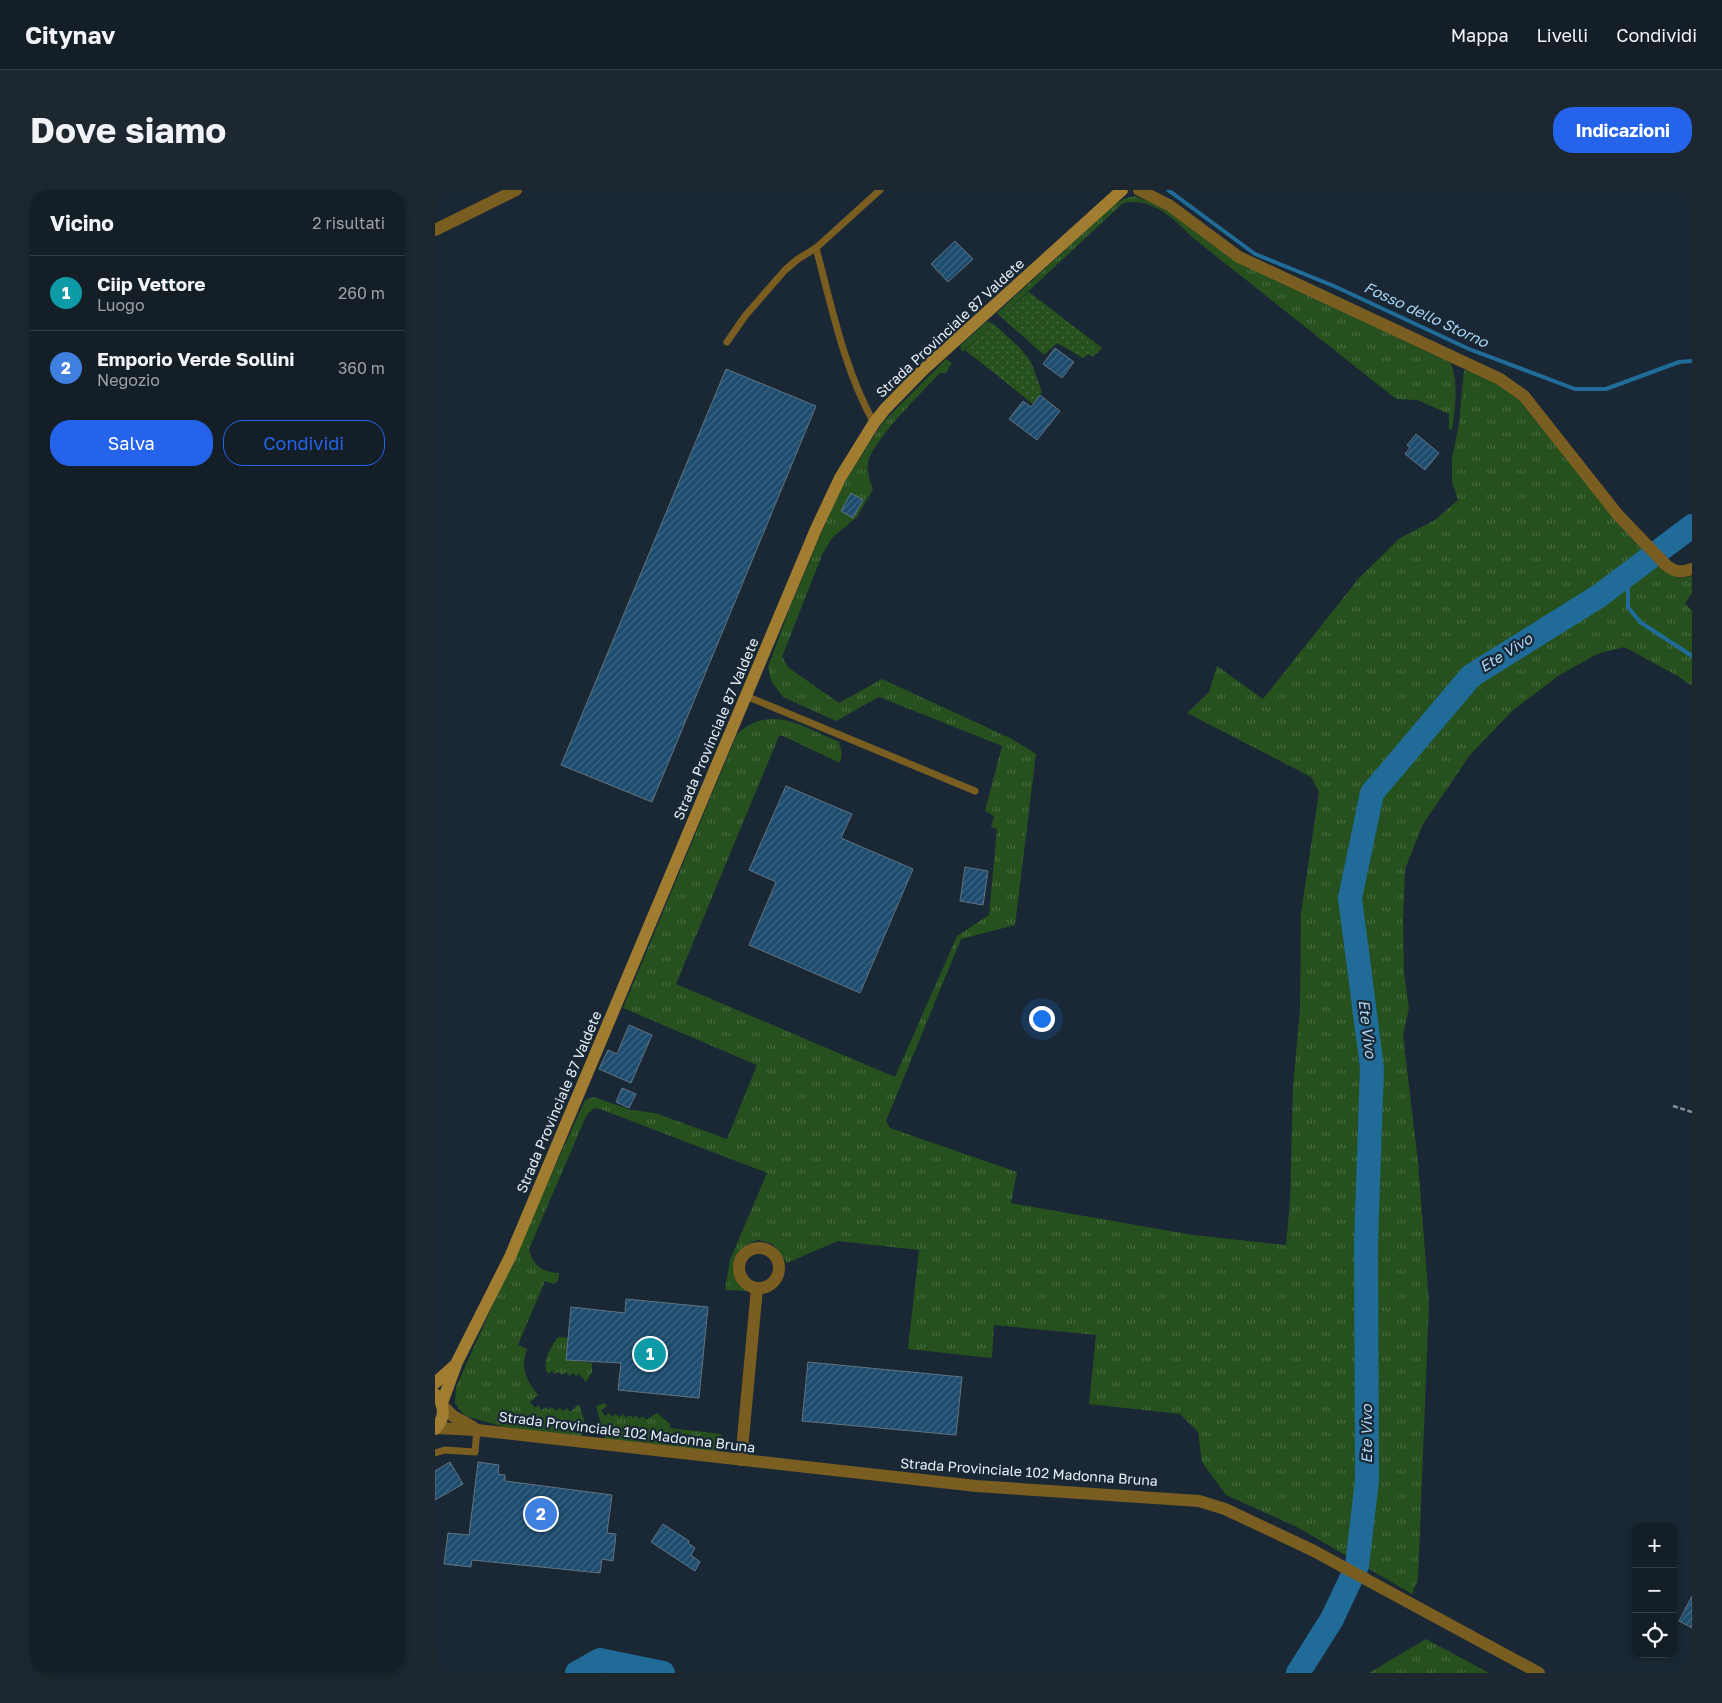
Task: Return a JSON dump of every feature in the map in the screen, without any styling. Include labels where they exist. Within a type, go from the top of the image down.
[{"type":"main road","name":"Strada Provinciale 87 Valdete","points":[[435,1429],[443,1418],[440,1401],[457,1362],[510,1257],[816,529],[840,478],[874,423],[923,370],[1122,190]]},
{"type":"main road","name":"Strada Provinciale 87 Valdete","points":[[435,1383],[457,1362]]},
{"type":"street","points":[[435,230],[516,190]]},
{"type":"street","points":[[1139,190],[1169,205],[1239,257],[1500,379],[1524,396],[1618,515],[1666,565],[1674,571],[1683,572],[1692,569]]},
{"type":"street","points":[[741,1460],[757,1288]]},
{"type":"street","name":"Strada Provinciale 102 Madonna Bruna","points":[[440,1401],[458,1419],[477,1430]]},
{"type":"street","name":"Strada Provinciale 102 Madonna Bruna","points":[[435,1429],[477,1430],[976,1486],[1199,1501],[1225,1509],[1312,1550],[1539,1673]]},
{"type":"lane","points":[[727,342],[745,316],[785,270],[816,248],[879,190]]},
{"type":"lane","points":[[816,248],[847,365],[860,399],[874,423]]},
{"type":"lane","points":[[746,696],[975,791]]},
{"type":"lane","points":[[435,1453],[445,1450],[475,1452],[477,1430]]},
{"type":"path","points":[[1673,1106],[1692,1112]]},
{"type":"green space","points":[[1134,196],[1161,206],[1243,263],[1451,363],[1456,388],[1452,430],[1449,429],[1449,414],[1417,400],[1396,399],[1192,237],[1178,223],[1162,211],[1143,203],[1123,203],[1001,317],[997,313],[1115,204]]},
{"type":"green space","points":[[1029,292],[1102,348],[1093,357],[1088,354],[1083,358],[1057,343],[1044,355],[1001,317]]},
{"type":"green space","points":[[987,321],[994,324],[962,352],[960,346]]},
{"type":"green space","points":[[994,324],[1020,348],[1031,362],[1042,392],[1033,404],[965,350]]},
{"type":"green space","points":[[946,359],[952,363],[946,373],[940,373],[911,404],[888,430],[872,454],[868,463],[868,470],[873,489],[857,517],[832,538],[822,555],[782,657],[789,668],[839,703],[882,679],[1012,739],[1036,754],[1015,925],[961,939],[886,1121],[890,1128],[1017,1172],[1011,1203],[1193,1235],[1286,1245],[1290,1201],[1293,1087],[1300,1009],[1301,913],[1319,792],[1311,777],[1187,713],[1209,692],[1217,666],[1263,699],[1359,578],[1400,538],[1435,520],[1458,500],[1452,482],[1452,458],[1459,424],[1464,371],[1468,368],[1515,393],[1671,573],[1679,578],[1692,576],[1692,593],[1685,603],[1692,611],[1692,686],[1676,675],[1624,647],[1597,654],[1558,676],[1511,712],[1470,755],[1423,824],[1405,869],[1404,973],[1409,1008],[1403,1035],[1418,1162],[1429,1302],[1418,1579],[1412,1594],[1297,1527],[1226,1495],[1202,1462],[1198,1432],[1180,1414],[1089,1404],[1096,1335],[994,1325],[992,1358],[908,1349],[919,1250],[838,1241],[787,1263],[773,1244],[758,1240],[746,1245],[736,1257],[735,1275],[748,1288],[747,1291],[725,1290],[730,1260],[767,1173],[595,1108],[587,1114],[529,1249],[530,1255],[539,1267],[559,1273],[558,1281],[554,1284],[545,1281],[518,1345],[527,1349],[524,1363],[525,1374],[538,1395],[530,1402],[535,1408],[538,1405],[542,1410],[546,1407],[548,1410],[552,1407],[556,1411],[560,1408],[563,1411],[567,1408],[570,1412],[579,1404],[584,1419],[582,1436],[501,1428],[501,1426],[465,1416],[455,1403],[456,1387],[585,1100],[594,1097],[631,1110],[655,1113],[727,1139],[757,1065],[623,1008],[737,734],[750,725],[763,720],[788,721],[839,742],[842,754],[840,763],[783,736],[779,736],[676,984],[895,1077],[957,936],[989,915],[997,829],[991,827],[994,816],[985,811],[1002,746],[879,697],[836,721],[783,697],[771,681],[768,667],[791,605],[841,487],[883,422]]},
{"type":"green space","points":[[558,1337],[568,1338],[566,1360],[592,1363],[592,1372],[586,1382],[579,1374],[576,1376],[573,1373],[569,1376],[566,1372],[562,1375],[559,1372],[555,1374],[552,1371],[548,1374],[546,1360]]},
{"type":"green space","points":[[605,1403],[607,1406],[601,1410],[605,1416],[609,1413],[612,1417],[616,1414],[619,1417],[623,1414],[626,1418],[630,1415],[633,1418],[636,1415],[639,1419],[643,1416],[646,1420],[657,1413],[670,1424],[670,1428],[721,1434],[718,1453],[609,1441],[605,1438],[596,1406]]},
{"type":"green space","points":[[1426,1639],[1489,1673],[1369,1673]]},
{"type":"building","points":[[955,241],[973,259],[948,282],[931,264]]},
{"type":"building","points":[[1055,348],[1074,362],[1062,378],[1043,364]]},
{"type":"building","points":[[726,369],[816,406],[652,802],[561,765]]},
{"type":"building","points":[[1040,395],[1060,411],[1037,440],[1009,419],[1023,401],[1031,407]]},
{"type":"building","points":[[1416,434],[1439,453],[1425,470],[1405,454],[1410,448],[1407,445]]},
{"type":"building","points":[[851,493],[863,500],[853,518],[841,511]]},
{"type":"building","points":[[786,786],[852,814],[841,838],[913,869],[860,993],[749,945],[776,882],[749,870]]},
{"type":"building","points":[[965,867],[988,871],[983,905],[960,901]]},
{"type":"building","points":[[629,1025],[652,1035],[631,1083],[599,1069],[608,1050],[617,1054]]},
{"type":"building","points":[[622,1088],[636,1094],[629,1108],[616,1102]]},
{"type":"building","points":[[626,1299],[708,1307],[699,1398],[618,1390],[621,1363],[566,1360],[571,1307],[625,1313]]},
{"type":"building","points":[[808,1362],[962,1377],[956,1435],[802,1421]]},
{"type":"building","points":[[450,1462],[463,1484],[435,1500],[435,1471]]},
{"type":"building","points":[[478,1462],[499,1465],[498,1474],[505,1475],[505,1481],[612,1495],[607,1533],[616,1534],[613,1561],[602,1559],[600,1573],[472,1560],[471,1567],[444,1564],[448,1533],[469,1535]]},
{"type":"building","points":[[663,1524],[689,1541],[688,1543],[695,1548],[691,1555],[700,1562],[695,1571],[651,1542]]},
{"type":"building","points":[[1692,1596],[1692,1628],[1679,1621]]},
{"type":"waterway","name":"Fosso dello Storno","points":[[1168,190],[1255,254],[1334,286],[1469,349],[1575,389],[1606,389],[1679,362],[1692,361]]},
{"type":"waterway","name":"Ete Vivo","points":[[1298,1673],[1332,1619],[1357,1566],[1367,1480],[1366,1243],[1372,1068],[1350,898],[1372,793],[1471,676],[1599,596],[1692,526]]},
{"type":"waterway","points":[[1628,574],[1628,607],[1640,622],[1692,656]]},
{"type":"waterway","name":"Ete Vivo","points":[[577,1673],[600,1660],[663,1673]]},
{"type":"place","name":"Ciip Vettore","points":[[650,1354]]},
{"type":"place","name":"Emporio Verde Sollini","points":[[541,1514]]}]
